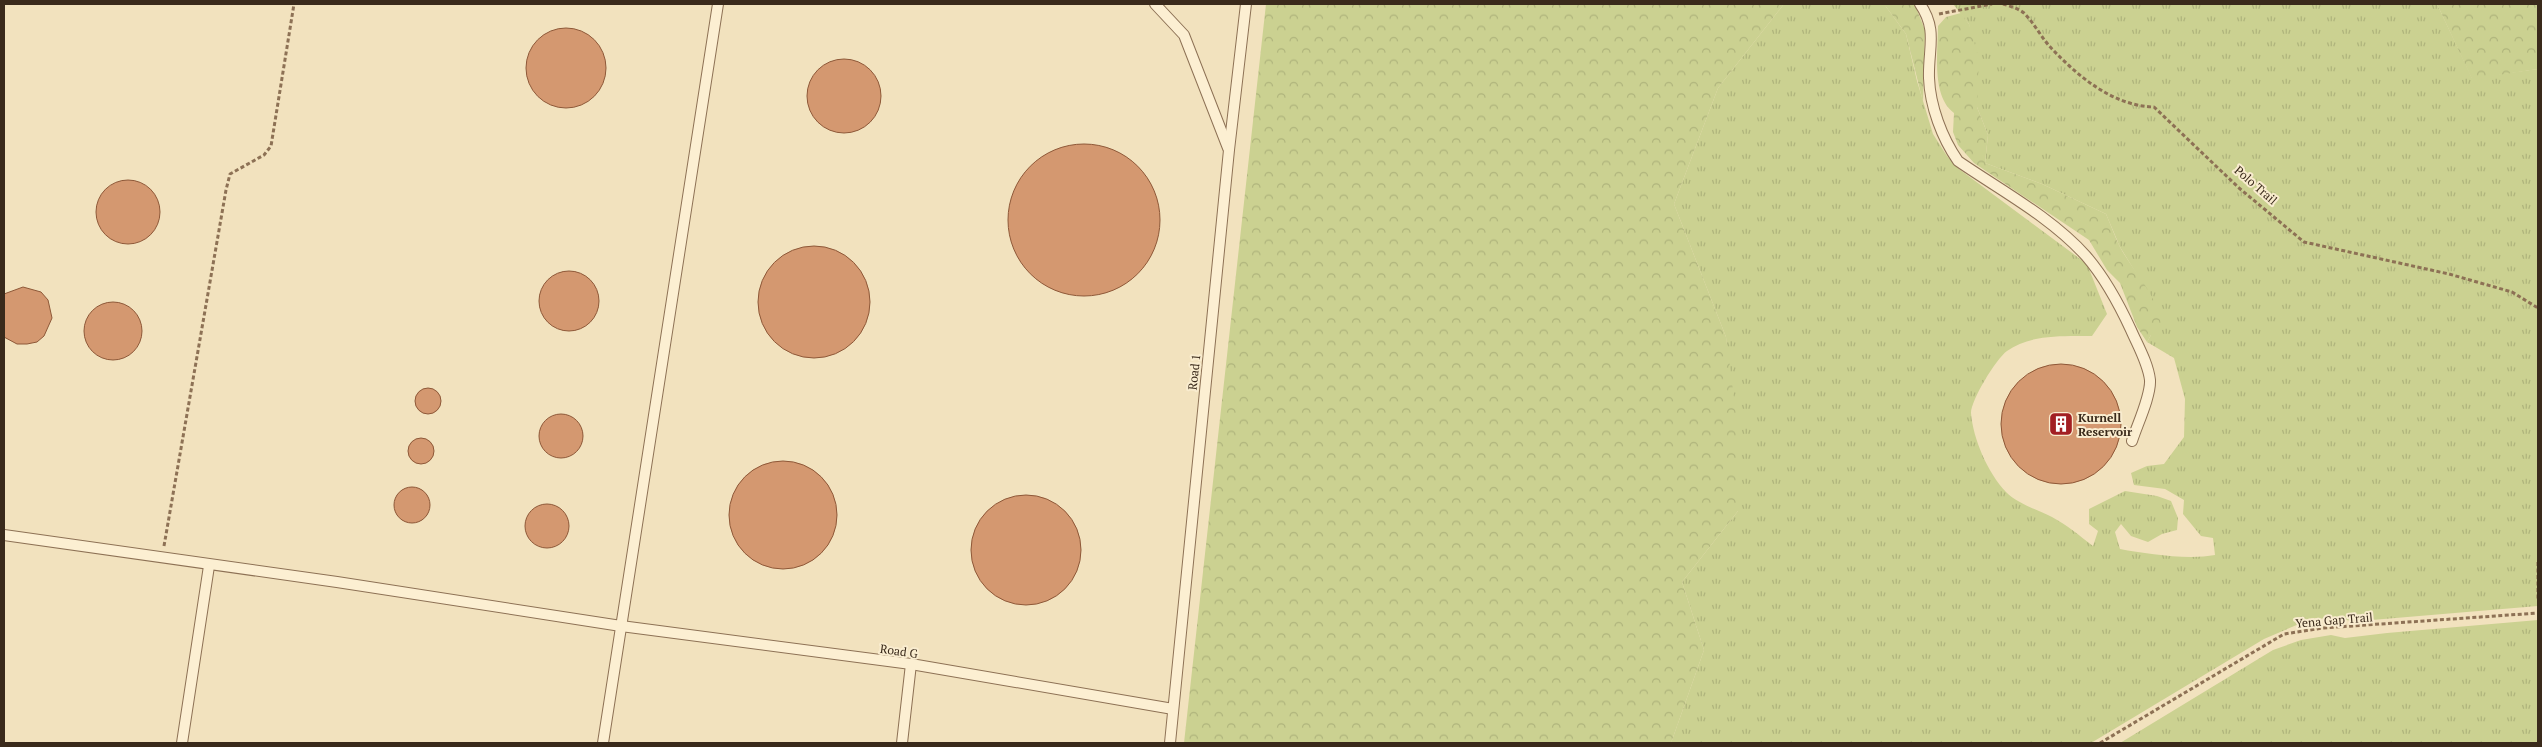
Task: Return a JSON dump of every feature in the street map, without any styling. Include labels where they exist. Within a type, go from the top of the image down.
[{"type":"lane","points":[[603,743],[718,4]]},
{"type":"lane","points":[[1155,4],[1184,35],[1229,150]]},
{"type":"lane","name":"Road 1","points":[[1170,743],[1229,150],[1246,4]]},
{"type":"lane","points":[[1920,4],[1929,16],[1931,41],[1930,92],[1934,109],[1951,151],[1958,161],[2045,221],[2084,254],[2106,282],[2127,322],[2145,362],[2150,380],[2149,390],[2132,441]]},
{"type":"lane","name":"Road G","points":[[4,535],[209,566],[337,582],[621,626],[911,664],[1173,709]]},
{"type":"lane","points":[[182,743],[209,566]]},
{"type":"lane","points":[[902,743],[911,664]]},
{"type":"path","points":[[162,559],[226,190],[230,174],[264,155],[271,146],[294,4]]},
{"type":"path","points":[[1929,16],[1968,6],[1992,4]]},
{"type":"path","name":"Polo Trail","points":[[2003,4],[2023,12],[2052,49],[2082,76],[2115,99],[2138,107],[2154,107],[2239,188],[2304,242],[2449,274],[2512,292],[2538,308]]},
{"type":"path","points":[[2538,562],[2538,599]]},
{"type":"path","name":"Yena Gap Trail","points":[[2100,743],[2269,641],[2284,634],[2323,628],[2538,613]]},
{"type":"green space","points":[[1266,4],[1784,4],[1718,88],[1674,204],[1726,337],[1738,429],[1738,511],[1682,582],[1704,650],[1671,743],[1184,743]]},
{"type":"green space","points":[[1784,4],[1884,4],[1906,34],[1917,81],[1933,134],[1947,156],[1959,169],[2087,264],[2107,314],[2092,336],[2059,336],[2026,341],[2016,345],[2002,355],[1979,390],[1972,407],[1972,423],[1975,434],[1982,455],[1993,475],[2006,492],[2022,503],[2058,520],[2093,546],[2098,531],[2089,524],[2089,509],[2125,491],[2157,496],[2171,501],[2178,518],[2177,530],[2162,534],[2148,542],[2131,536],[2121,524],[2115,532],[2120,549],[2168,556],[2193,557],[2215,555],[2213,538],[2201,536],[2183,514],[2184,500],[2165,489],[2134,485],[2131,473],[2147,466],[2164,464],[2184,437],[2185,399],[2174,358],[2147,342],[2151,335],[2152,299],[2120,247],[2106,214],[2042,184],[1985,163],[1988,135],[1977,107],[1977,87],[1969,24],[1953,4],[2437,4],[2472,78],[2538,69],[2538,606],[2360,621],[2313,618],[2264,639],[2091,743],[1671,743],[1704,650],[1682,582],[1738,511],[1726,337],[1674,204],[1718,88]]},
{"type":"green space","points":[[1884,4],[1915,5],[1925,30],[1923,102],[1906,34]]},
{"type":"green space","points":[[2437,4],[2538,4],[2538,69],[2472,79]]},
{"type":"green space","points":[[1961,13],[1969,24],[1979,59],[1977,107],[1988,135],[1985,163],[2042,184],[2106,214],[2120,247],[2153,298],[2157,309],[2161,331],[2151,335],[2147,342],[2137,327],[2120,283],[2107,270],[2089,240],[1974,163],[1958,145],[1953,132],[1954,113],[1942,96],[1939,85],[1937,48],[1938,26],[1946,17]]},
{"type":"green space","points":[[2538,620],[2538,743],[2120,743],[2273,650],[2301,640],[2331,635],[2345,638]]},
{"type":"building","points":[[566,28],[581,31],[594,40],[603,53],[606,68],[603,83],[594,96],[581,105],[566,108],[551,105],[538,96],[529,83],[526,68],[529,53],[538,40],[551,31]]},
{"type":"building","points":[[837,59],[851,59],[865,65],[875,75],[881,89],[879,110],[865,127],[851,133],[837,133],[823,127],[813,117],[807,103],[807,89],[813,75],[823,65]]},
{"type":"building","points":[[1084,144],[1099,145],[1113,150],[1138,166],[1154,191],[1159,205],[1159,235],[1154,249],[1138,274],[1113,290],[1099,295],[1084,296],[1069,295],[1055,290],[1030,274],[1014,249],[1009,235],[1008,220],[1009,205],[1014,191],[1030,166],[1055,150],[1069,145]]},
{"type":"building","points":[[122,180],[134,180],[151,189],[158,200],[160,212],[158,224],[151,235],[134,244],[122,244],[110,239],[101,230],[96,218],[96,206],[101,194],[110,185]]},
{"type":"building","points":[[814,246],[835,251],[853,263],[865,281],[870,302],[865,323],[853,341],[835,353],[814,358],[793,353],[775,341],[763,323],[758,302],[763,281],[775,263],[793,251]]},
{"type":"building","points":[[569,271],[586,276],[594,284],[599,301],[594,318],[586,326],[569,331],[552,326],[544,318],[539,301],[544,284],[552,276]]},
{"type":"building","points":[[23,287],[41,292],[48,300],[52,318],[44,336],[37,342],[17,344],[4,337],[4,294]]},
{"type":"building","points":[[113,302],[124,304],[137,315],[142,331],[140,342],[129,355],[113,360],[102,358],[89,347],[84,331],[86,320],[97,307]]},
{"type":"building","name":"Kurnell Reservoir","points":[[2061,364],[2084,368],[2104,381],[2117,401],[2121,424],[2117,447],[2104,467],[2084,480],[2061,484],[2038,480],[2018,467],[2005,447],[2001,424],[2005,401],[2018,381],[2038,368]]},
{"type":"building","points":[[428,388],[437,392],[441,401],[437,410],[428,414],[419,410],[415,401],[419,392]]},
{"type":"building","points":[[561,414],[573,418],[579,424],[583,436],[579,448],[573,454],[561,458],[549,454],[543,448],[539,436],[543,424],[549,418]]},
{"type":"building","points":[[421,438],[430,442],[434,451],[430,460],[421,464],[412,460],[408,451],[412,442]]},
{"type":"building","points":[[783,461],[804,465],[821,477],[833,494],[837,515],[833,536],[821,553],[804,565],[783,569],[762,565],[745,553],[733,536],[729,515],[733,494],[745,477],[762,465]]},
{"type":"building","points":[[412,487],[419,488],[425,492],[429,498],[429,512],[425,518],[419,522],[412,523],[405,522],[399,518],[395,512],[394,505],[395,498],[399,492],[405,488]]},
{"type":"building","points":[[1026,495],[1047,499],[1065,511],[1077,529],[1081,550],[1077,571],[1065,589],[1047,601],[1026,605],[1005,601],[987,589],[975,571],[971,550],[975,529],[987,511],[1005,499]]},
{"type":"building","points":[[547,504],[559,508],[565,514],[569,526],[565,538],[559,544],[547,548],[535,544],[529,538],[525,526],[529,514],[535,508]]},
{"type":"place","name":"Kurnell Reservoir","points":[[2061,424]]}]
